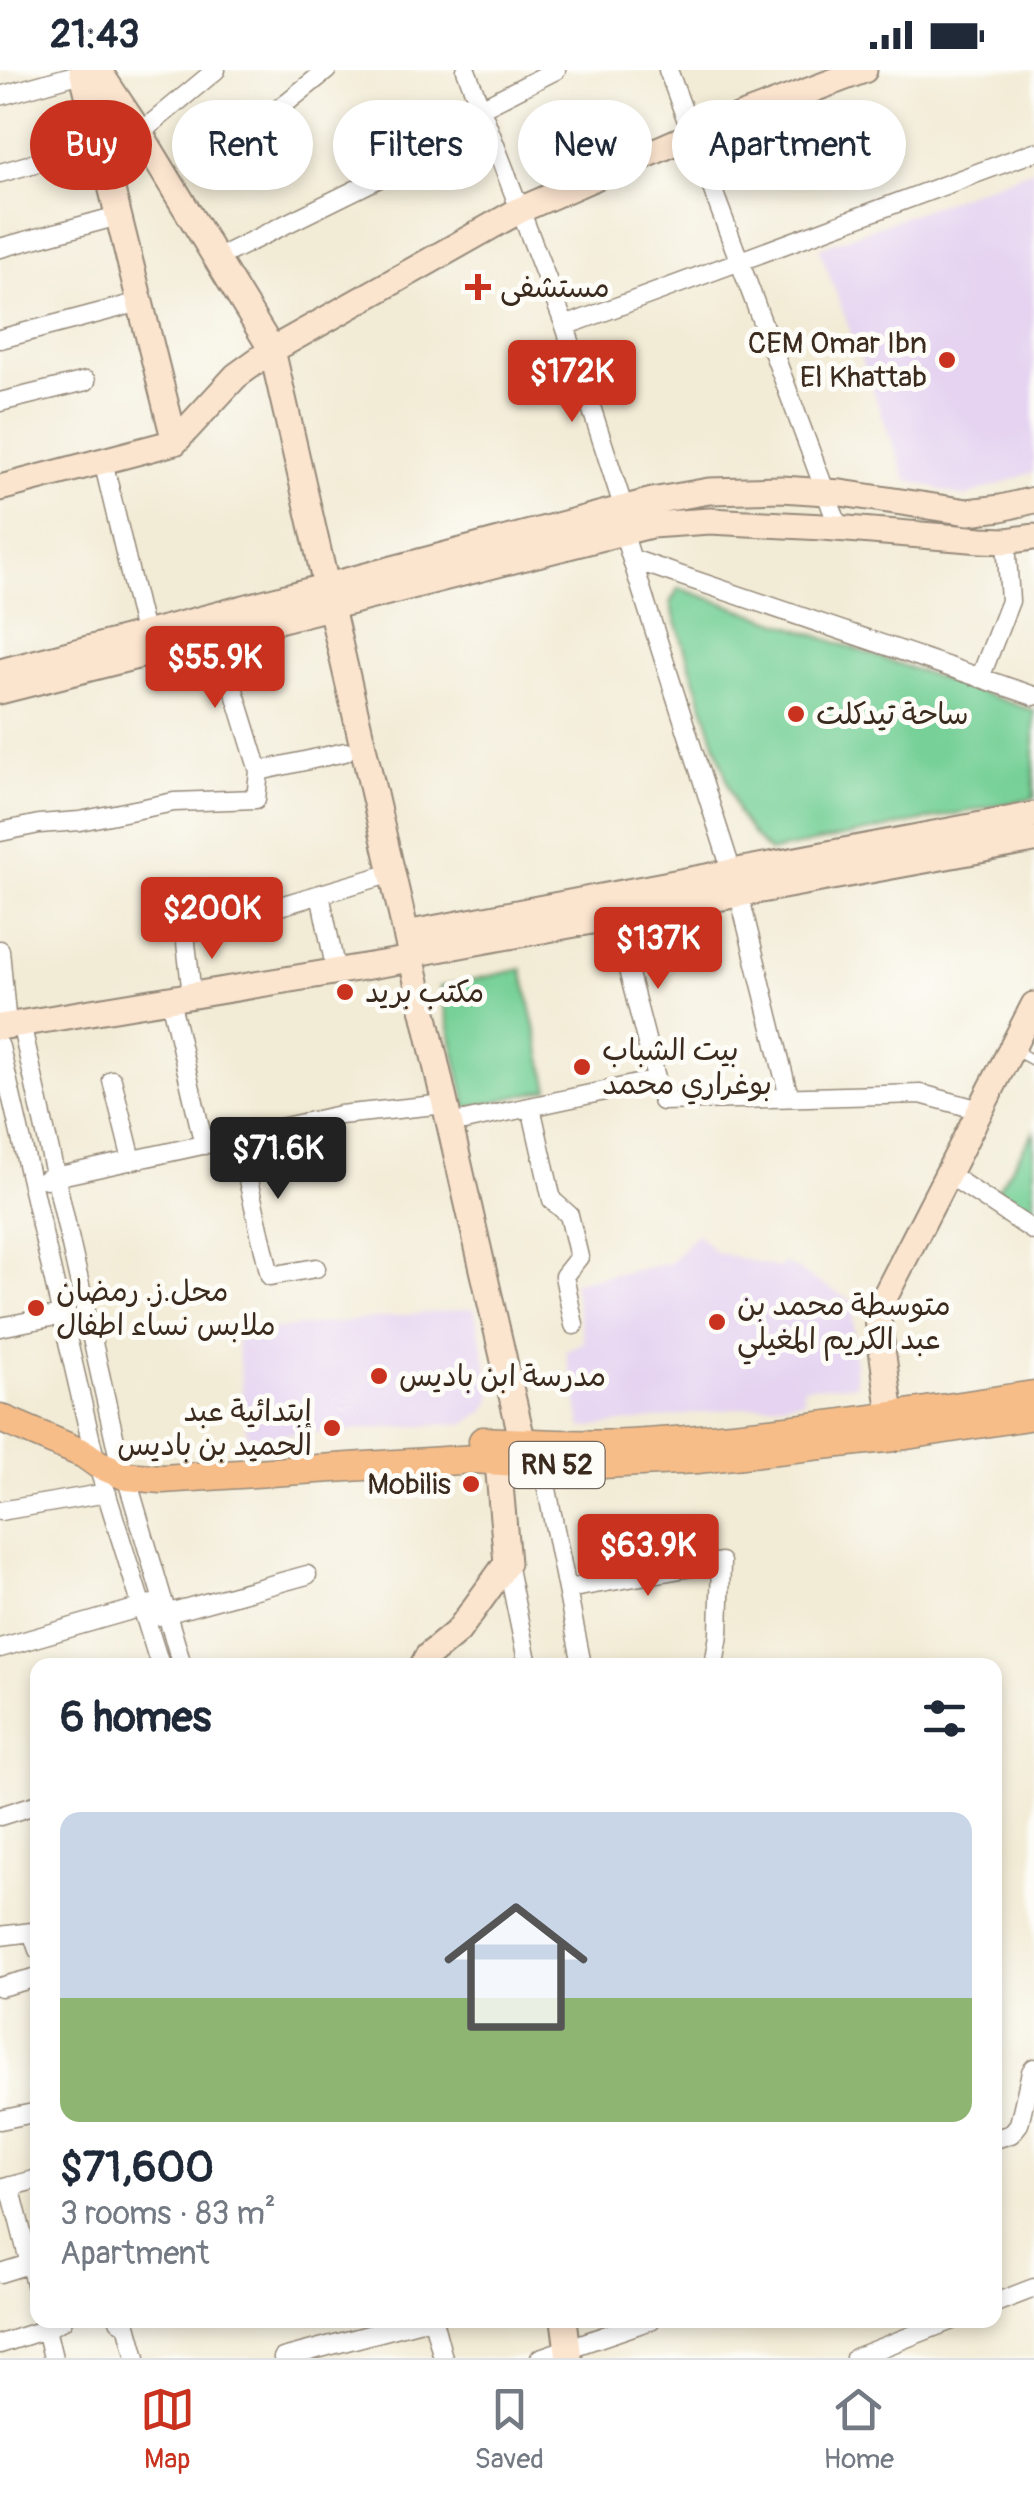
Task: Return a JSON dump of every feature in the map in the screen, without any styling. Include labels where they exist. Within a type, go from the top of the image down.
[{"type":"main road","points":[[783,100],[864,70]]},
{"type":"main road","points":[[87,71],[112,100]]},
{"type":"main road","points":[[87,71],[92,100]]},
{"type":"main road","points":[[0,488],[175,442],[236,376],[272,350],[520,210],[672,143]]},
{"type":"main road","points":[[152,152],[272,350],[531,1456]]},
{"type":"main road","points":[[112,190],[175,442]]},
{"type":"main road","points":[[708,491],[710,520]]},
{"type":"main road","points":[[0,691],[147,644],[623,520],[708,491],[825,492],[968,512],[1034,500]]},
{"type":"main road","points":[[980,510],[994,541]]},
{"type":"main road","points":[[623,520],[651,525],[710,520],[994,541],[1034,537]]},
{"type":"main road","points":[[0,672],[147,644],[217,636],[329,596]]},
{"type":"main road","points":[[735,883],[1034,814]]},
{"type":"main road","points":[[7,1031],[336,972],[410,949],[611,906],[735,883],[1034,840]]},
{"type":"main road","points":[[892,1427],[877,1312],[980,1110],[1023,1055],[1034,1005]]},
{"type":"main road","name":"RN 52","points":[[892,1427],[1034,1395]]},
{"type":"main road","name":"RN 52","points":[[0,1418],[104,1465],[452,1442],[531,1456],[626,1444],[1034,1415]]},
{"type":"main road","points":[[429,1658],[458,1631],[507,1563],[495,1451]]},
{"type":"main road","points":[[565,2328],[569,2354]]},
{"type":"street","points":[[152,122],[216,70]]},
{"type":"street","points":[[290,100],[327,70]]},
{"type":"street","points":[[466,70],[478,100]]},
{"type":"street","points":[[498,107],[556,70]]},
{"type":"street","points":[[668,70],[679,100]]},
{"type":"street","points":[[0,96],[87,71]]},
{"type":"street","points":[[565,326],[1034,152]]},
{"type":"street","points":[[498,153],[565,326],[632,559],[735,883],[790,1098]]},
{"type":"street","points":[[0,173],[30,164]]},
{"type":"street","points":[[216,258],[344,190]]},
{"type":"street","points":[[713,190],[839,528]]},
{"type":"street","points":[[0,248],[118,216]]},
{"type":"street","points":[[0,339],[140,302]]},
{"type":"street","points":[[0,402],[86,381]]},
{"type":"street","points":[[103,461],[147,644]]},
{"type":"street","points":[[980,678],[1010,601],[994,541]]},
{"type":"street","points":[[632,559],[1034,696]]},
{"type":"street","points":[[0,832],[174,802],[256,799],[259,772],[217,636]]},
{"type":"street","points":[[259,772],[344,752]]},
{"type":"street","points":[[204,1145],[181,997],[185,934],[392,873]]},
{"type":"street","points":[[320,894],[336,972]]},
{"type":"street","points":[[611,906],[662,1101],[921,1094],[980,1110]]},
{"type":"street","points":[[0,950],[7,1031],[6,1097],[31,1183],[61,1315],[158,1658]]},
{"type":"street","points":[[7,1031],[55,1177],[104,1465],[164,1608],[180,1658]]},
{"type":"street","points":[[112,1080],[132,1160]]},
{"type":"street","points":[[31,1183],[340,1115],[448,1114],[532,1107],[656,1080]]},
{"type":"street","points":[[532,1107],[552,1200],[569,1215],[579,1257],[564,1276],[574,1325]]},
{"type":"street","points":[[238,1137],[270,1276],[316,1268]]},
{"type":"street","points":[[948,1174],[1034,1231]]},
{"type":"street","points":[[0,1328],[61,1315]]},
{"type":"street","points":[[531,1456],[567,1589],[581,1658]]},
{"type":"street","points":[[0,1511],[104,1465]]},
{"type":"street","points":[[567,1589],[721,1562],[715,1658]]},
{"type":"street","points":[[507,1563],[527,1658]]},
{"type":"street","points":[[0,1648],[306,1575]]},
{"type":"street","points":[[0,1816],[30,1807]]},
{"type":"street","points":[[0,1936],[30,1932]]},
{"type":"street","points":[[0,1988],[30,1979]]},
{"type":"street","points":[[1002,2137],[1026,2128],[1034,2068]]},
{"type":"street","points":[[0,2120],[30,2114]]},
{"type":"street","points":[[30,2181],[5,2188],[30,2268]]},
{"type":"street","points":[[0,2273],[29,2264]]},
{"type":"street","points":[[1002,2300],[1034,2288]]},
{"type":"street","points":[[0,2344],[39,2328]]},
{"type":"street","points":[[51,2328],[54,2358]]},
{"type":"street","points":[[128,2328],[136,2358]]},
{"type":"street","points":[[283,2358],[394,2328]]},
{"type":"street","points":[[435,2328],[442,2358]]},
{"type":"street","points":[[540,2358],[569,2354],[632,2328]]},
{"type":"street","points":[[855,2358],[932,2328]]},
{"type":"shaded area","name":"CEM Omar Ibn El Khattab","points":[[1034,169],[1034,472],[964,497],[906,479],[819,248]]},
{"type":"shaded area","name":"متوسطة محمد بن عبد الكريم المغيلي","points":[[697,1233],[715,1252],[779,1268],[785,1263],[852,1301],[856,1385],[803,1387],[804,1400],[582,1428],[566,1351],[584,1342],[573,1282],[670,1263]]},
{"type":"shaded area","points":[[474,1308],[492,1399],[484,1412],[466,1423],[247,1437],[236,1333]]},
{"type":"green space","points":[[679,588],[1034,711],[1034,798],[769,852],[738,814],[670,603]]},
{"type":"green space","points":[[522,969],[549,1089],[467,1108],[440,987]]},
{"type":"green space","points":[[1034,1131],[1034,1219],[994,1195]]},
{"type":"place","name":"مستشفى","points":[[478,287]]},
{"type":"place","name":"CEM Omar Ibn El Khattab","points":[[947,360]]},
{"type":"place","name":"ساحة تيدكلت","points":[[796,714]]},
{"type":"place","name":"مكتب بريد","points":[[345,992]]},
{"type":"place","name":"بيت الشباب بوغراري محمد","points":[[582,1067]]},
{"type":"place","name":"محل.ز. رمضان ملابس نساء اطفال","points":[[36,1308]]},
{"type":"place","name":"متوسطة محمد بن عبد الكريم المغيلي","points":[[717,1322]]},
{"type":"place","name":"مدرسة ابن باديس","points":[[379,1376]]},
{"type":"place","name":"إبتدائية عبد الحميد بن باديس","points":[[332,1428]]},
{"type":"place","name":"Mobilis","points":[[471,1484]]}]
